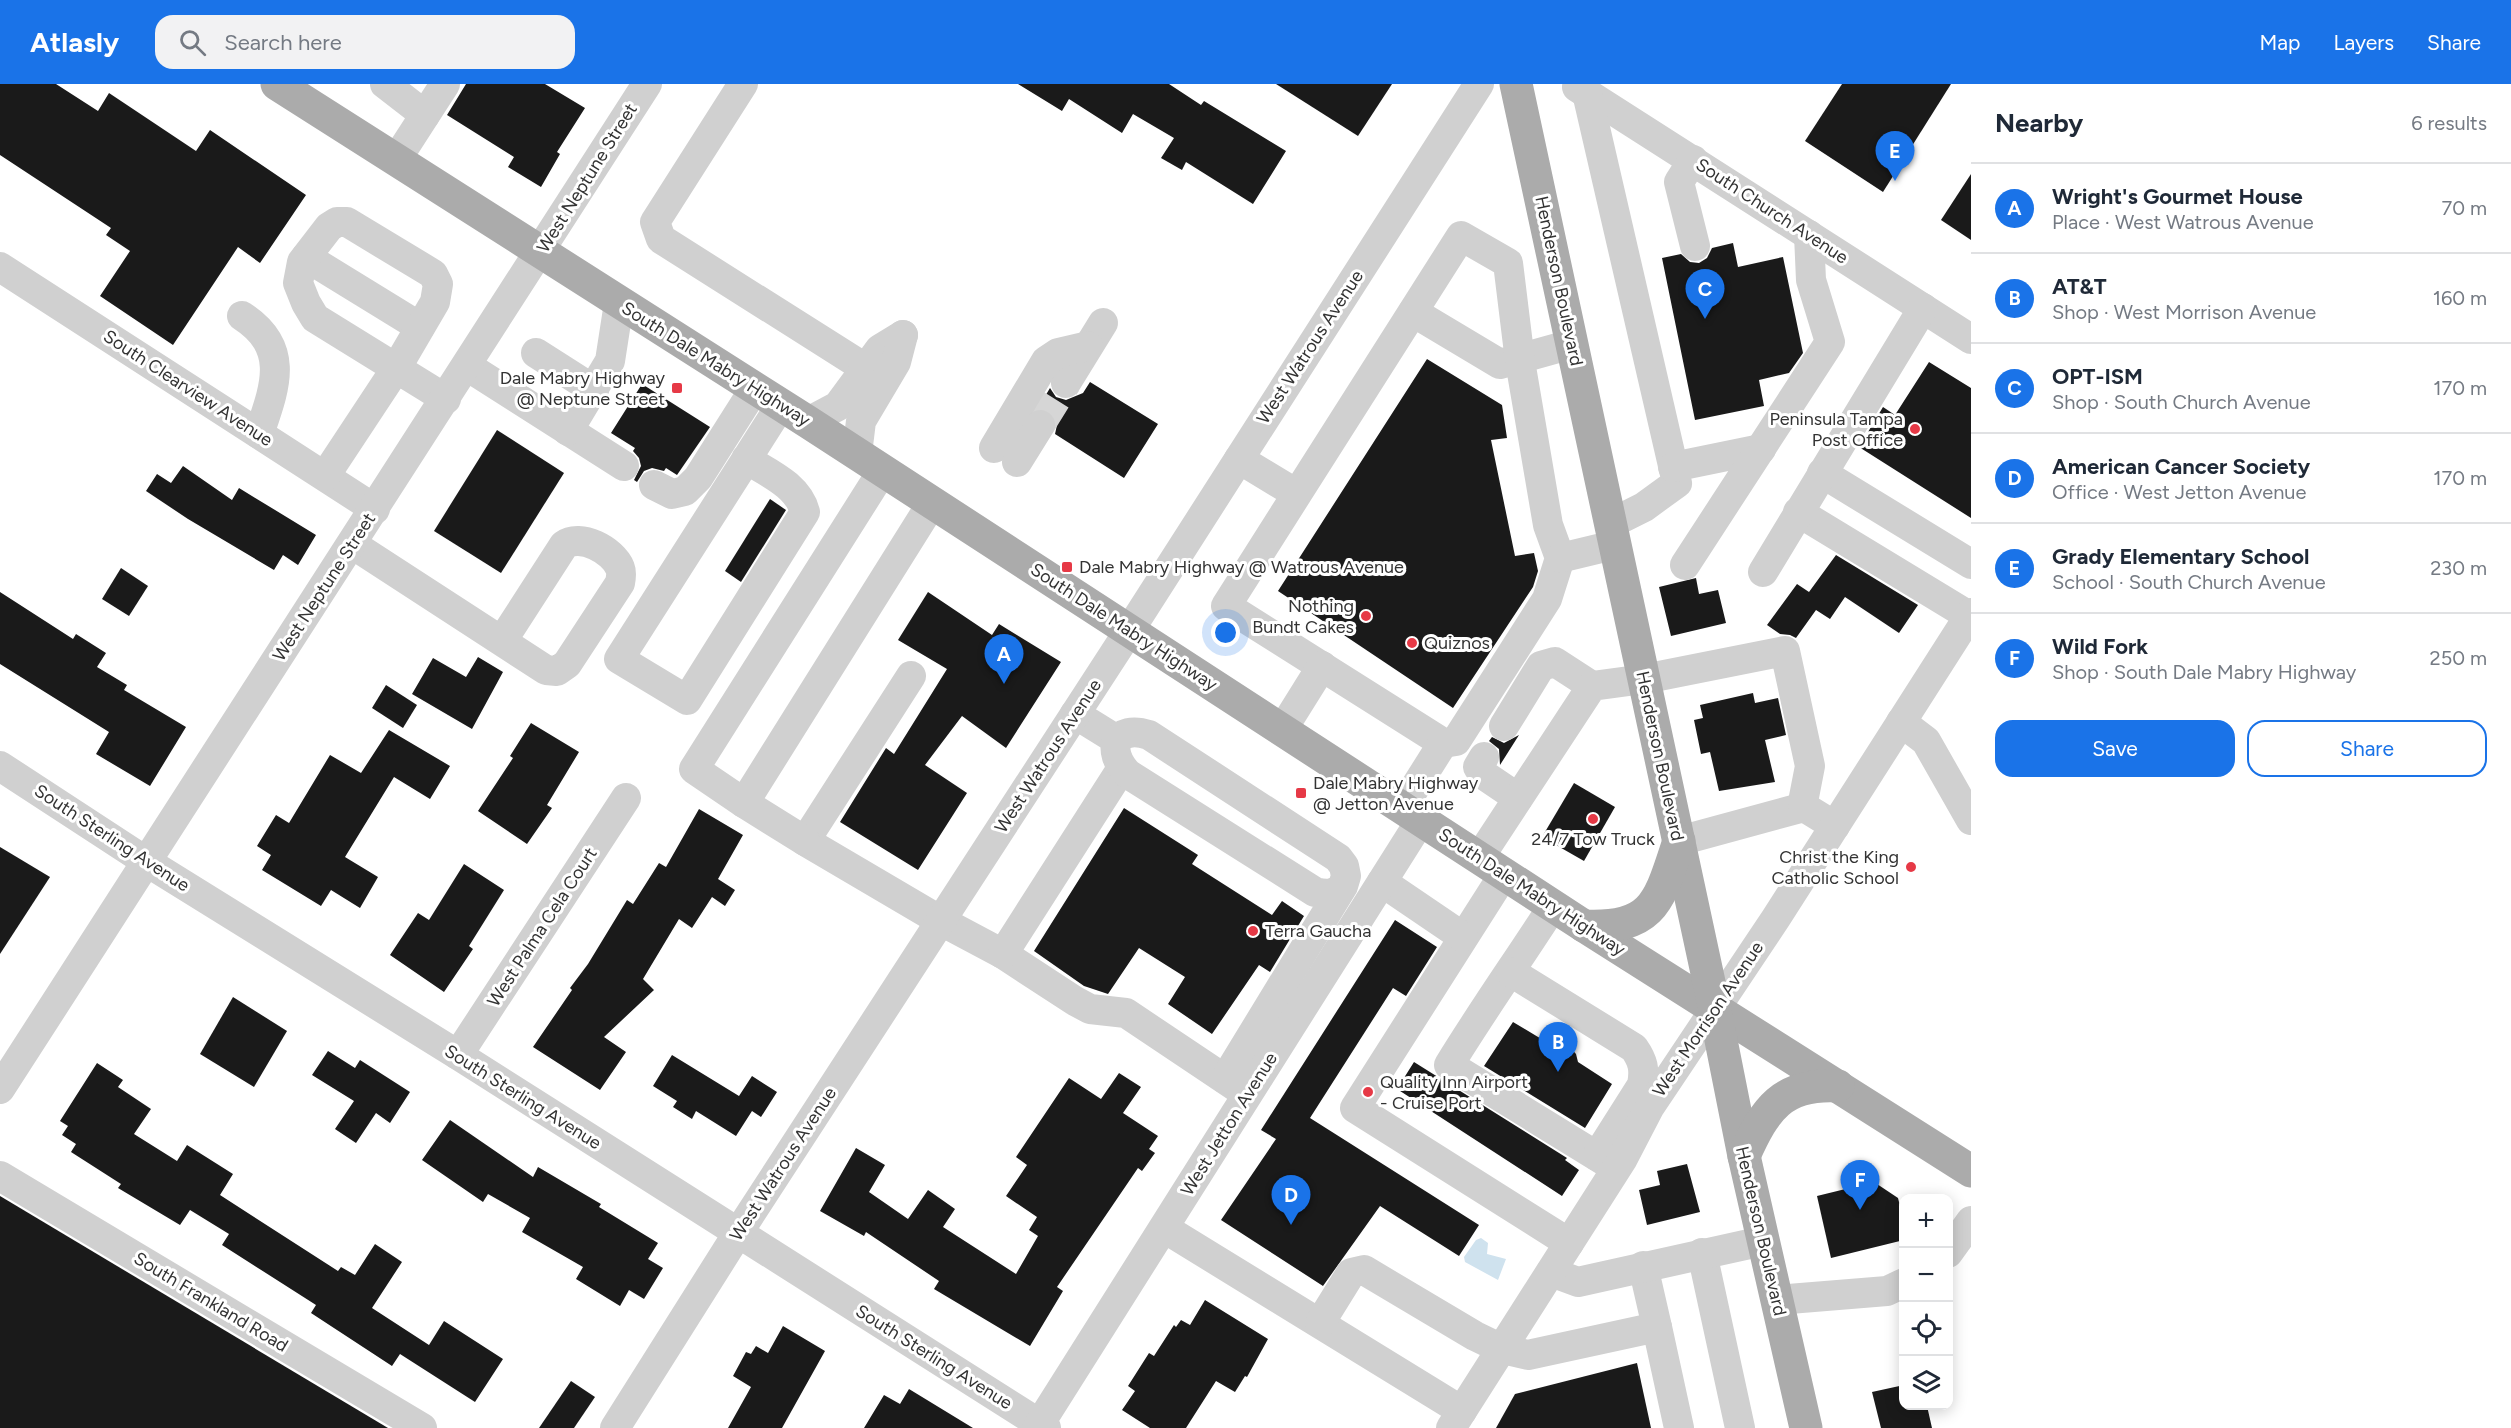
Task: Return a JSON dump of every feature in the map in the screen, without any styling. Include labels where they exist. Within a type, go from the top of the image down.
[{"type":"main road","name":"Henderson Boulevard","points":[[1516,84],[1715,1010],[1744,1156],[1806,1428]]},
{"type":"main road","name":"South Dale Mabry Highway","points":[[293,88],[396,160],[768,396],[1584,926],[1971,1171]]},
{"type":"main road","points":[[1584,926],[1614,927],[1633,921],[1648,910],[1659,896],[1679,841]]},
{"type":"main road","points":[[1744,1156],[1760,1124],[1775,1104],[1797,1090],[1815,1085],[1838,1086]]},
{"type":"street","points":[[385,84],[425,115]]},
{"type":"street","points":[[396,160],[445,84]]},
{"type":"street","points":[[743,84],[655,222],[661,239],[865,368]]},
{"type":"street","name":"West Watrous Avenue","points":[[615,1428],[738,1233],[1129,631],[1479,84]]},
{"type":"street","name":"West Neptune Street","points":[[0,1089],[540,252],[634,88]]},
{"type":"street","points":[[1560,558],[1612,534],[1677,483],[1580,88]]},
{"type":"street","name":"South Church Avenue","points":[[1580,88],[1971,339]]},
{"type":"street","points":[[1693,160],[1679,182],[1695,246]]},
{"type":"street","points":[[325,476],[397,367],[435,302],[438,284],[433,274],[347,222],[337,222],[329,227],[302,262],[298,283],[315,318],[397,367],[446,399]]},
{"type":"street","points":[[1685,566],[1830,342],[1811,280],[1809,235]]},
{"type":"street","points":[[1461,236],[1508,263],[1520,361],[1548,525],[1560,558],[1547,599],[1456,741],[1443,743],[1226,606],[1461,236]]},
{"type":"street","points":[[306,257],[420,327]]},
{"type":"street","name":"South Clearview Avenue","points":[[0,267],[375,509]]},
{"type":"street","points":[[568,431],[610,361],[619,303]]},
{"type":"street","points":[[1763,572],[1923,308]]},
{"type":"street","points":[[1413,312],[1500,364],[1520,361],[1572,344]]},
{"type":"street","points":[[242,316],[256,325],[267,339],[275,360],[275,389],[259,434]]},
{"type":"street","points":[[1040,425],[1006,455],[1046,362],[1095,334],[1066,382]]},
{"type":"street","points":[[808,422],[838,406],[880,349],[903,335],[896,362],[861,421],[870,462],[694,769],[805,841],[941,921],[1003,954],[1090,1009],[1126,1013],[1236,1087],[1343,886],[1346,876],[1344,866],[1338,858],[1159,741],[1136,730],[1122,735],[1119,754],[1003,954]]},
{"type":"street","points":[[536,353],[594,390]]},
{"type":"street","points":[[467,366],[624,466]]},
{"type":"street","points":[[746,459],[795,492],[802,501],[805,512],[687,700],[619,659],[746,459],[768,396]]},
{"type":"street","points":[[654,486],[672,494],[685,491],[768,396]]},
{"type":"street","points":[[1673,467],[1761,449]]},
{"type":"street","points":[[1239,459],[1297,494]]},
{"type":"street","points":[[1822,473],[1971,564]]},
{"type":"street","points":[[744,803],[932,503]]},
{"type":"street","points":[[1798,512],[1970,615]]},
{"type":"street","points":[[352,544],[502,642]]},
{"type":"street","name":"West Morrison Avenue","points":[[1457,1419],[1569,1243],[1607,1162],[1649,1108],[1715,1010],[1970,615]]},
{"type":"street","points":[[1504,726],[1541,666],[1555,662],[1592,686],[1644,679],[1785,651],[1810,766],[1804,807]]},
{"type":"street","points":[[1282,730],[1322,666]]},
{"type":"street","points":[[805,841],[911,676]]},
{"type":"street","points":[[1569,1243],[1355,1108],[1463,938],[1518,798],[1592,686]]},
{"type":"street","points":[[1075,714],[1119,754],[1315,892],[1326,895],[1336,893],[1343,886]]},
{"type":"street","points":[[1901,722],[1926,741],[1971,820]]},
{"type":"street","name":"West Jetton Avenue","points":[[1041,1427],[1164,1228],[1236,1087],[1375,893],[1443,743]]},
{"type":"street","points":[[1484,757],[1478,767],[1484,775],[1518,798]]},
{"type":"street","name":"South Sterling Avenue","points":[[0,766],[147,862],[458,1055],[1041,1427]]},
{"type":"street","name":"West Palma Cela Court","points":[[458,1055],[626,798]]},
{"type":"street","points":[[1679,841],[1804,807],[1835,826]]},
{"type":"street","points":[[1343,886],[1375,893],[1463,938]]},
{"type":"street","points":[[1511,972],[1634,1048],[1642,1059],[1645,1071],[1642,1085],[1607,1162],[1449,1065],[1486,1004],[1511,972],[1553,906]]},
{"type":"street","name":"South Frankland Road","points":[[0,1176],[422,1428]]},
{"type":"street","points":[[1951,1248],[1971,1221]]},
{"type":"street","points":[[1164,1228],[1320,1323],[1457,1419]]},
{"type":"street","points":[[1551,1272],[1578,1282],[1763,1241]]},
{"type":"street","points":[[1702,1253],[1740,1428]]},
{"type":"street","points":[[1643,1266],[1679,1428]]},
{"type":"street","points":[[1320,1323],[1351,1273],[1364,1270],[1502,1349],[1528,1355],[1657,1326]]},
{"type":"street","points":[[1777,1300],[1887,1291],[1899,1285]]},
{"type":"water","points":[[1481,1238],[1488,1243],[1487,1254],[1506,1259],[1498,1280],[1465,1262],[1464,1257],[1476,1240]]},
{"type":"building","points":[[0,84],[56,84],[98,111],[109,93],[196,151],[210,130],[306,195],[260,263],[238,247],[173,345],[100,296],[130,251],[106,235],[111,228],[0,155]]},
{"type":"building","points":[[466,84],[545,84],[585,108],[557,152],[560,154],[541,187],[508,167],[514,157],[447,115]]},
{"type":"building","points":[[1018,84],[1169,84],[1201,105],[1204,101],[1286,151],[1253,204],[1186,162],[1182,170],[1161,158],[1174,138],[1133,114],[1122,133],[1069,99],[1062,111]]},
{"type":"building","points":[[1276,84],[1392,84],[1358,136]]},
{"type":"building","points":[[1842,84],[1951,84],[1883,192],[1805,141]]},
{"type":"building","points":[[1971,174],[1971,240],[1941,220]]},
{"type":"building","points":[[1733,243],[1738,267],[1783,257],[1803,353],[1789,373],[1759,380],[1764,406],[1695,420],[1662,258],[1681,254],[1690,262],[1699,263],[1707,258],[1712,248]]},
{"type":"building","points":[[1427,359],[1502,405],[1507,438],[1491,440],[1515,556],[1534,553],[1538,571],[1533,587],[1453,708],[1278,591]]},
{"type":"building","name":"Peninsula Tampa Post Office","points":[[1929,362],[1971,388],[1971,518],[1859,447],[1883,407],[1895,415]]},
{"type":"building","points":[[1090,382],[1158,424],[1124,478],[1055,434],[1057,425],[1055,416],[1049,410],[1038,408],[1050,388],[1056,397],[1066,400],[1083,393]]},
{"type":"building","points":[[642,384],[710,427],[677,475],[666,468],[664,471],[652,468],[644,471],[637,482],[634,480],[641,466],[639,458],[633,451],[635,448],[611,433]]},
{"type":"building","points":[[497,430],[564,473],[501,573],[434,531]]},
{"type":"building","points":[[183,466],[232,500],[239,488],[316,535],[298,565],[283,555],[274,570],[146,491],[157,474],[171,483]]},
{"type":"building","points":[[770,499],[786,510],[741,582],[725,571]]},
{"type":"building","points":[[1836,555],[1918,605],[1899,633],[1845,597],[1830,619],[1816,610],[1796,638],[1780,634],[1767,625],[1797,584],[1809,592]]},
{"type":"building","points":[[121,568],[148,586],[129,616],[102,599]]},
{"type":"building","points":[[1696,578],[1699,594],[1718,590],[1726,623],[1671,636],[1659,587]]},
{"type":"building","points":[[0,592],[73,639],[76,634],[106,653],[97,667],[127,685],[124,690],[186,727],[150,786],[96,754],[109,732],[0,664]]},
{"type":"building","points":[[928,592],[992,635],[999,624],[1061,662],[1006,748],[962,716],[925,765],[967,793],[918,870],[840,822],[886,748],[894,754],[947,669],[898,640]]},
{"type":"building","points":[[478,657],[503,672],[472,729],[412,694],[433,658],[466,677]]},
{"type":"building","points":[[386,685],[417,705],[403,728],[372,708]]},
{"type":"building","points":[[1753,693],[1755,703],[1778,698],[1786,735],[1765,740],[1775,782],[1719,791],[1710,752],[1701,754],[1694,720],[1703,718],[1700,705]]},
{"type":"building","points":[[531,723],[579,752],[547,805],[552,808],[527,844],[478,811],[513,758],[510,756]]},
{"type":"building","points":[[389,730],[450,766],[430,799],[394,777],[345,857],[378,877],[360,908],[331,890],[321,906],[262,870],[271,855],[257,846],[276,815],[289,823],[330,755],[361,773]]},
{"type":"building","points":[[1519,735],[1500,765],[1499,749],[1489,741],[1492,737],[1504,743]]},
{"type":"building","points":[[1574,783],[1615,807],[1584,861],[1542,837]]},
{"type":"building","points":[[1124,808],[1198,855],[1192,864],[1272,915],[1282,901],[1304,916],[1270,972],[1259,965],[1212,1034],[1168,1004],[1185,977],[1139,948],[1108,994],[1084,986],[1034,951]]},
{"type":"building","points":[[699,809],[743,835],[718,879],[735,890],[725,906],[712,897],[692,928],[679,919],[643,979],[654,990],[604,1037],[626,1052],[600,1090],[533,1047],[572,990],[570,988],[588,964],[627,900],[633,904],[659,863],[666,867]]},
{"type":"building","points":[[0,847],[50,877],[0,954]]},
{"type":"building","points":[[464,864],[504,890],[469,946],[473,949],[444,992],[390,955],[418,913],[429,920]]},
{"type":"building","points":[[1395,920],[1437,947],[1406,996],[1393,988],[1310,1118],[1479,1225],[1459,1256],[1380,1206],[1323,1286],[1221,1220],[1276,1139],[1261,1130]]},
{"type":"building","points":[[233,997],[287,1031],[254,1087],[200,1054]]},
{"type":"building","points":[[1513,1022],[1548,1043],[1561,1041],[1567,1044],[1576,1054],[1578,1062],[1612,1084],[1585,1128],[1484,1066]]},
{"type":"building","points":[[328,1051],[355,1068],[360,1060],[410,1092],[390,1123],[376,1113],[356,1143],[335,1129],[354,1101],[312,1075]]},
{"type":"building","points":[[672,1055],[739,1096],[752,1076],[777,1092],[761,1117],[752,1111],[736,1136],[696,1111],[692,1119],[673,1107],[677,1101],[653,1086]]},
{"type":"building","points":[[1414,1062],[1567,1158],[1565,1160],[1579,1170],[1562,1196],[1397,1089]]},
{"type":"building","points":[[97,1063],[123,1080],[118,1087],[151,1109],[134,1134],[177,1161],[187,1145],[233,1174],[220,1195],[338,1271],[341,1267],[355,1275],[375,1244],[402,1262],[372,1308],[429,1345],[444,1321],[503,1359],[475,1402],[400,1354],[392,1366],[311,1313],[316,1305],[222,1245],[229,1234],[190,1210],[180,1225],[118,1188],[121,1184],[71,1152],[76,1144],[62,1135],[68,1126],[60,1121]]},
{"type":"building","points":[[1119,1073],[1141,1087],[1123,1113],[1158,1136],[1149,1149],[1155,1153],[1142,1171],[1138,1168],[1057,1287],[1063,1291],[1030,1346],[934,1289],[939,1281],[866,1232],[864,1236],[820,1211],[856,1148],[885,1165],[869,1192],[908,1219],[928,1190],[955,1209],[943,1227],[1016,1274],[1038,1236],[1029,1230],[1037,1217],[1006,1196],[1027,1165],[1016,1157],[1069,1078],[1101,1099]]},
{"type":"building","points":[[450,1120],[533,1177],[538,1167],[601,1204],[599,1207],[658,1243],[648,1259],[663,1268],[644,1299],[629,1290],[620,1306],[576,1279],[583,1267],[522,1232],[530,1218],[488,1194],[483,1202],[422,1160]]},
{"type":"building","points":[[1687,1164],[1700,1212],[1647,1225],[1639,1190],[1660,1185],[1657,1171]]},
{"type":"building","points":[[1874,1182],[1898,1198],[1899,1241],[1831,1258],[1817,1196]]},
{"type":"building","points":[[0,1196],[388,1428],[0,1428]]},
{"type":"building","points":[[1205,1300],[1268,1339],[1247,1377],[1245,1376],[1235,1392],[1216,1381],[1186,1428],[1150,1428],[1122,1410],[1135,1391],[1128,1386],[1149,1353],[1154,1356],[1174,1325],[1176,1327],[1181,1320],[1190,1325]]},
{"type":"building","points":[[783,1326],[825,1351],[782,1428],[728,1428],[751,1387],[733,1376],[746,1352],[751,1354],[756,1346],[768,1353]]},
{"type":"building","points":[[1637,1363],[1651,1428],[1496,1428],[1515,1394]]},
{"type":"building","points":[[571,1381],[595,1397],[574,1428],[539,1428]]},
{"type":"building","points":[[1899,1386],[1899,1410],[1928,1410],[1932,1428],[1881,1428],[1872,1392]]},
{"type":"building","points":[[909,1389],[973,1428],[864,1428],[884,1395],[900,1404]]},
{"type":"tunnel","points":[[1040,425],[1066,383]]},
{"type":"place","name":"Grady Elementary School","points":[[1895,181]]},
{"type":"place","name":"OPT-ISM","points":[[1705,319]]},
{"type":"place","name":"Dale Mabry Highway @ Neptune Street","points":[[677,388]]},
{"type":"place","name":"Peninsula Tampa Post Office","points":[[1915,429]]},
{"type":"place","name":"Dale Mabry Highway @ Watrous Avenue","points":[[1067,567]]},
{"type":"place","name":"Nothing Bundt Cakes","points":[[1366,616]]},
{"type":"place","name":"Quiznos","points":[[1412,643]]},
{"type":"place","name":"Wright's Gourmet House","points":[[1004,684]]},
{"type":"place","name":"Dale Mabry Highway @ Jetton Avenue","points":[[1301,793]]},
{"type":"place","name":"24/7 Tow Truck","points":[[1593,819]]},
{"type":"place","name":"Christ the King Catholic School","points":[[1911,867]]},
{"type":"place","name":"Terra Gaucha","points":[[1253,931]]},
{"type":"place","name":"AT&T","points":[[1558,1072]]},
{"type":"place","name":"Quality Inn Airport - Cruise Port","points":[[1368,1092]]},
{"type":"place","name":"Wild Fork","points":[[1860,1210]]},
{"type":"place","name":"American Cancer Society","points":[[1291,1225]]}]
